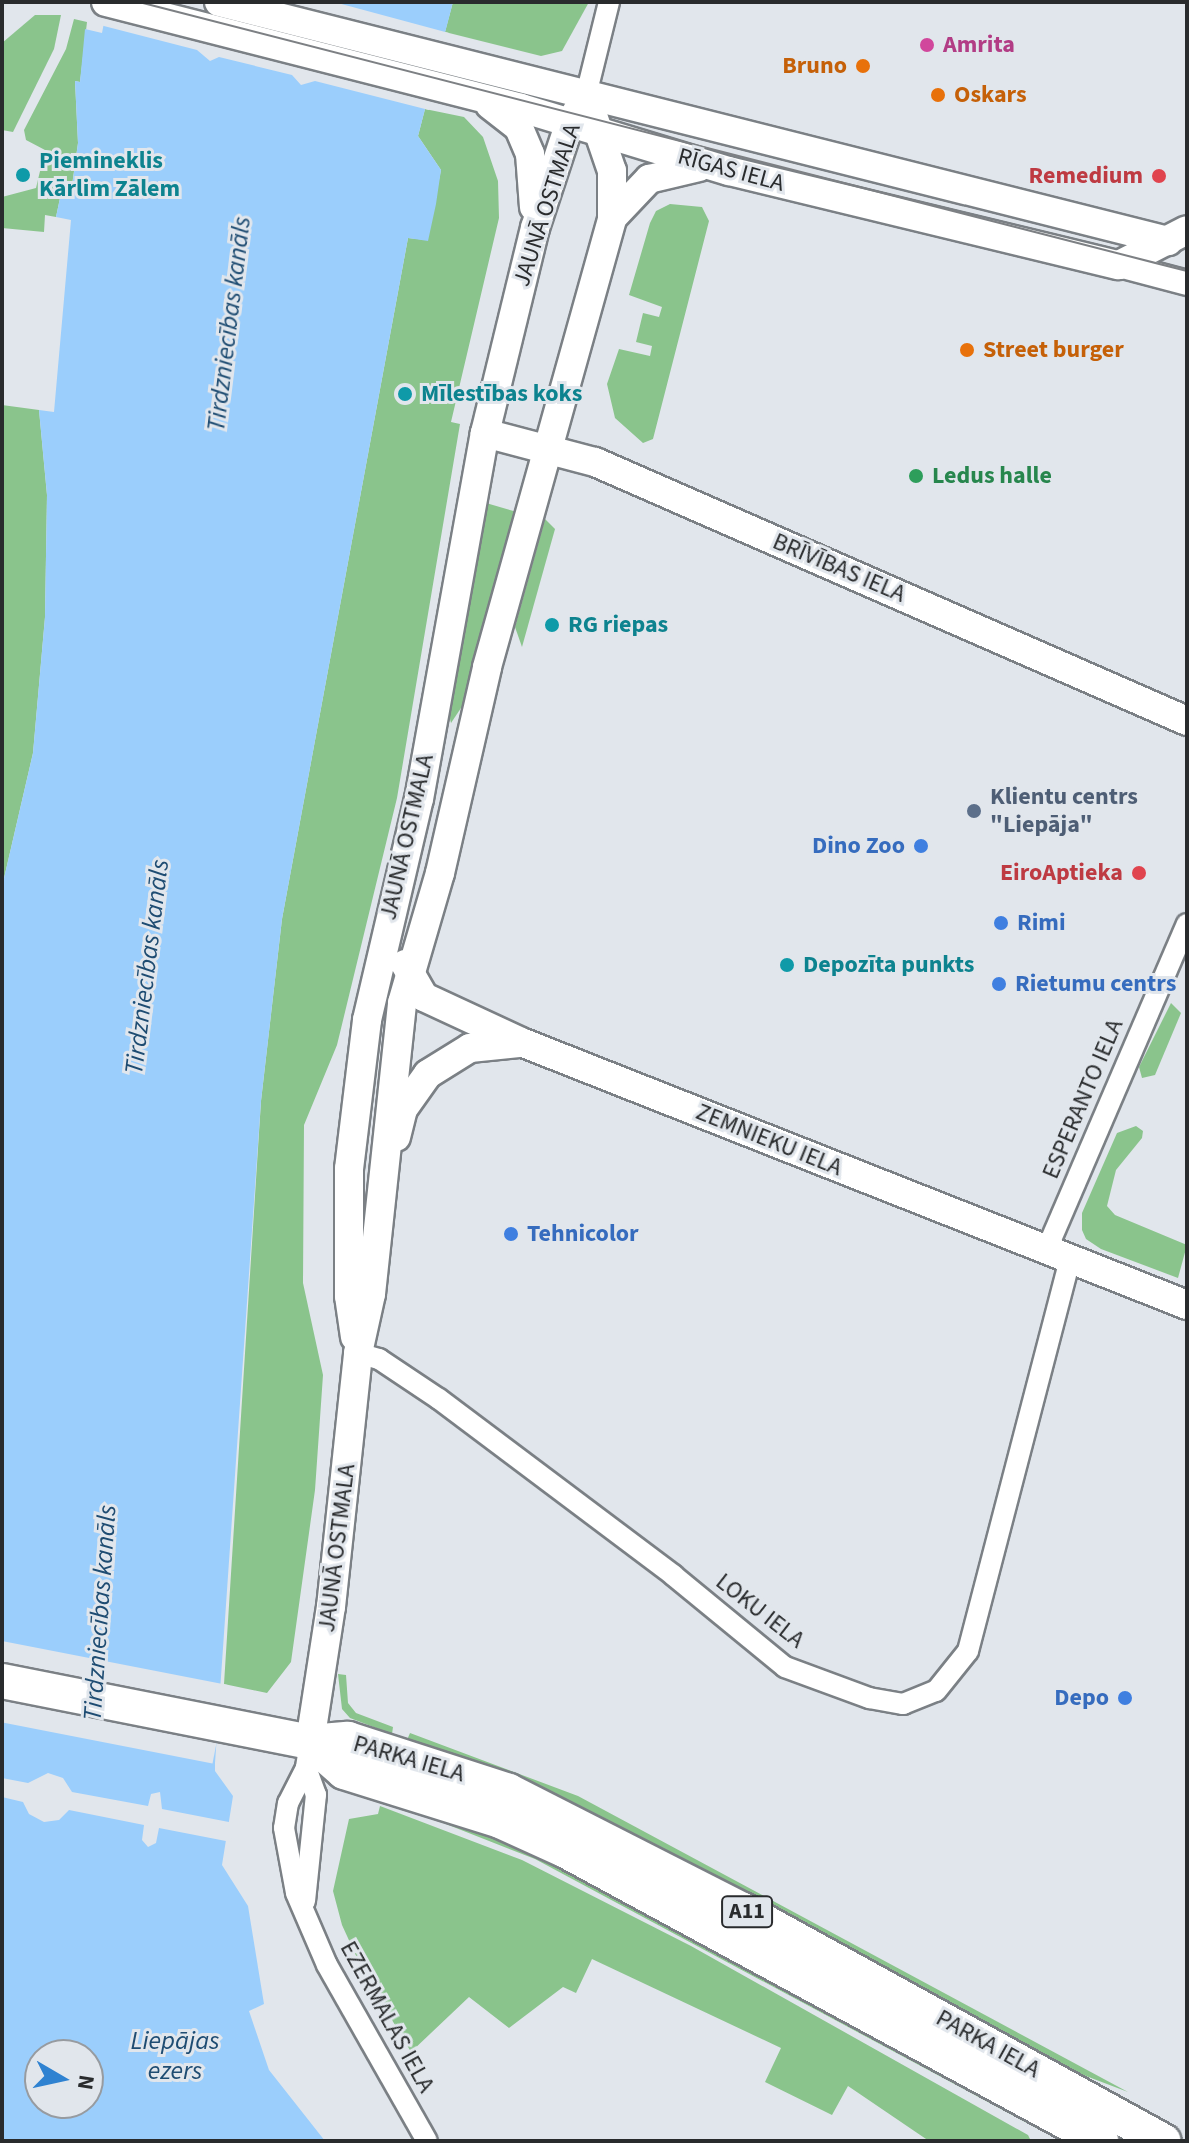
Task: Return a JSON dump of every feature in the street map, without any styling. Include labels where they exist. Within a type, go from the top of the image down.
[{"type":"highway","name":"A11","points":[[2,1681],[243,1727],[308,1755]]},
{"type":"highway","name":"PARKA IELA","points":[[308,1755],[348,1739],[459,1772],[551,1810],[1164,2141]]},
{"type":"highway","name":"PARKA IELA","points":[[308,1755],[344,1772],[500,1821],[566,1851],[1101,2141]]},
{"type":"main road","name":"RĪGAS IELA","points":[[106,2],[277,46],[586,95],[1177,235]]},
{"type":"main road","name":"RĪGAS IELA","points":[[219,2],[284,19],[450,75],[569,125],[729,171],[1119,265]]},
{"type":"main road","points":[[450,75],[501,111],[519,128],[533,171],[535,228]]},
{"type":"main road","name":"JAUNĀ OSTMALA","points":[[358,1353],[349,1296],[349,1169],[367,1020],[419,799],[485,433],[535,228],[569,125],[586,95]]},
{"type":"main road","name":"JAUNĀ OSTMALA","points":[[308,1755],[331,1607],[358,1353],[382,1196],[389,1087],[410,973],[612,218],[612,171],[602,134],[586,95]]},
{"type":"main road","points":[[612,218],[649,179],[699,166],[729,171]]},
{"type":"main road","points":[[1119,265],[1177,235]]},
{"type":"main road","name":"BRĪVĪBAS IELA","points":[[485,433],[550,447],[1187,721]]},
{"type":"main road","name":"ZEMNIEKU IELA","points":[[386,932],[424,997],[521,1042],[1187,1305]]},
{"type":"main road","points":[[382,1196],[403,1109],[417,1084],[470,1048],[521,1042]]},
{"type":"street","points":[[586,95],[609,2]]},
{"type":"street","name":"RĪGAS IELA","points":[[1119,265],[1187,283]]},
{"type":"street","name":"ESPERANTO IELA","points":[[1058,1256],[1187,924]]},
{"type":"street","name":"LOKU IELA","points":[[358,1353],[379,1359],[439,1399],[673,1575],[785,1667],[869,1698],[903,1704],[936,1691],[968,1651],[1058,1256]]},
{"type":"street","points":[[305,1917],[316,1795],[308,1755]]},
{"type":"street","name":"EZERMALAS IELA","points":[[308,1755],[288,1803],[284,1828],[305,1917],[427,2141]]},
{"type":"green space","points":[[453,2],[589,2],[562,51],[541,56],[445,32]]},
{"type":"green space","points":[[35,15],[61,15],[54,49],[13,132],[2,130],[2,43]]},
{"type":"green space","points":[[74,19],[87,22],[80,82],[75,81],[78,143],[72,185],[63,184],[56,217],[45,215],[44,232],[2,228],[2,197],[36,188],[45,150],[26,140],[24,130],[66,49]]},
{"type":"green space","points":[[425,109],[464,117],[483,137],[498,181],[499,218],[451,422],[460,424],[397,798],[337,1045],[304,1125],[303,1283],[323,1375],[315,1490],[291,1662],[267,1693],[224,1684],[261,1101],[282,919],[408,238],[427,240],[441,170],[418,136]]},
{"type":"green space","points":[[670,204],[702,207],[709,221],[653,439],[643,443],[615,418],[607,384],[619,349],[650,356],[652,346],[636,342],[643,313],[659,317],[662,307],[629,295],[650,223],[656,211]]},
{"type":"green space","points":[[2,405],[39,410],[47,495],[45,617],[33,753],[2,887]]},
{"type":"green space","points":[[486,503],[517,512],[465,702],[451,723],[448,711]]},
{"type":"green space","points":[[545,519],[555,529],[522,647],[515,627]]},
{"type":"green space","points":[[1171,1003],[1181,1013],[1155,1075],[1142,1078],[1139,1067]]},
{"type":"green space","points":[[1136,1126],[1143,1131],[1142,1138],[1116,1170],[1107,1206],[1115,1215],[1187,1245],[1178,1278],[1101,1249],[1086,1239],[1082,1230],[1082,1213],[1117,1133]]},
{"type":"green space","points":[[338,1674],[346,1675],[348,1703],[356,1713],[393,1727],[392,1734],[350,1718],[342,1709]]},
{"type":"green space","points":[[410,1733],[578,1796],[1128,2092],[1057,2065],[582,1807],[407,1740]]},
{"type":"green space","points":[[380,1806],[522,1860],[691,1946],[1028,2135],[1031,2141],[929,2141],[848,2086],[832,2115],[765,2082],[781,2048],[592,1959],[576,1993],[563,1987],[509,2028],[469,1997],[411,2052],[363,1971],[342,1925],[333,1891],[349,1819],[378,1814]]},
{"type":"green space","points":[[423,1815],[504,1836],[1058,2132],[1053,2137],[535,1859]]},
{"type":"water","points":[[108,2],[453,2],[418,136],[441,170],[436,204],[428,241],[408,238],[282,919],[261,1101],[215,1763],[215,1771],[233,1796],[222,1865],[248,1906],[264,2004],[249,2011],[269,2070],[325,2141],[2,2141],[2,887],[33,753],[45,617],[47,495],[39,410],[54,412],[71,220],[56,217],[63,184],[72,185],[73,180],[78,143],[75,81],[80,82],[85,29],[102,33]]},
{"type":"pier","points":[[104,2],[334,2],[449,33],[429,110],[315,81],[301,85],[292,75],[219,57],[210,61],[197,50],[100,25]]},
{"type":"pier","points":[[2,1641],[228,1685],[213,1763],[2,1722]]},
{"type":"pier","points":[[48,1773],[63,1778],[72,1792],[148,1806],[151,1794],[160,1792],[162,1809],[234,1823],[231,1842],[159,1828],[156,1843],[148,1847],[142,1840],[144,1825],[69,1810],[59,1820],[44,1822],[29,1814],[23,1802],[2,1797],[2,1778],[28,1783]]},
{"type":"tram line","points":[[139,2],[1187,271]]},
{"type":"place","name":"Amrita","points":[[927,45]]},
{"type":"place","name":"Bruno","points":[[863,66]]},
{"type":"place","name":"Oskars","points":[[938,95]]},
{"type":"place","name":"Piemineklis Kārlim Zālem","points":[[23,175]]},
{"type":"place","name":"Remedium","points":[[1159,176]]},
{"type":"place","name":"Street burger","points":[[967,350]]},
{"type":"place","name":"Mīlestības koks","points":[[405,394]]},
{"type":"place","name":"Ledus halle","points":[[916,476]]},
{"type":"place","name":"RG riepas","points":[[552,625]]},
{"type":"place","name":"Klientu centrs \"Liepāja\"","points":[[974,811]]},
{"type":"place","name":"Dino Zoo","points":[[921,846]]},
{"type":"place","name":"EiroAptieka","points":[[1139,873]]},
{"type":"place","name":"Rimi","points":[[1001,923]]},
{"type":"place","name":"Depozīta punkts","points":[[787,965]]},
{"type":"place","name":"Rietumu centrs","points":[[999,984]]},
{"type":"place","name":"Tehnicolor","points":[[511,1234]]},
{"type":"place","name":"Depo","points":[[1125,1698]]},
{"type":"water label","name":"Tirdzniecības kanāls","points":[[229,324]]},
{"type":"water label","name":"Tirdzniecības kanāls","points":[[147,967]]},
{"type":"water label","name":"Tirdzniecības kanāls","points":[[100,1613]]},
{"type":"water label","name":"Liepājas ezers","points":[[175,2056]]}]
